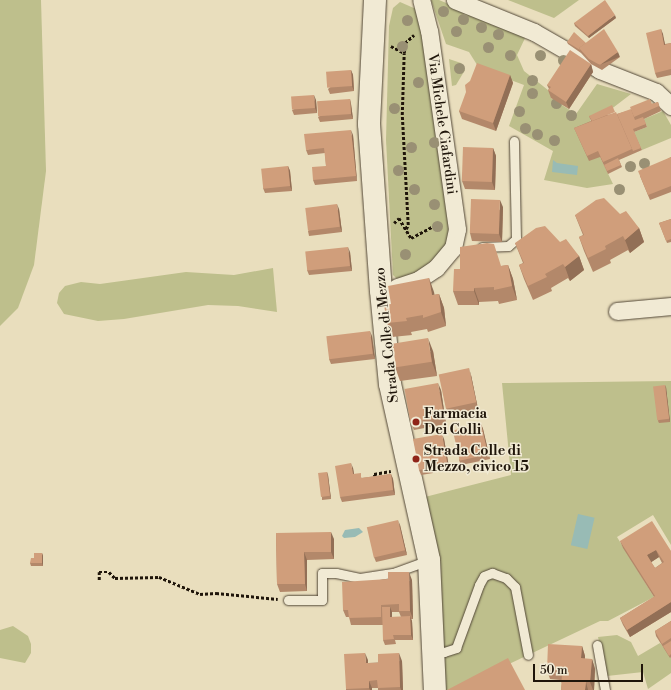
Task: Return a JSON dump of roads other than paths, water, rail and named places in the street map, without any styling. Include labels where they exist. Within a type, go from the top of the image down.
[{"type":"street","name":"Strada Colle di Mezzo","points":[[375,0],[369,124],[381,291],[390,384],[429,560],[435,651],[435,690]]},
{"type":"street","name":"Via Michele Ciafardini","points":[[421,0],[429,30],[461,248]]},
{"type":"street","points":[[455,0],[534,32],[600,70],[656,92],[671,106]]},
{"type":"street","points":[[381,291],[427,275],[461,248]]},
{"type":"street","points":[[617,311],[671,306]]},
{"type":"lane","points":[[461,248],[508,246],[516,239],[514,141]]},
{"type":"lane","points":[[288,600],[322,600],[322,573],[336,573],[360,578],[396,572],[429,560]]},
{"type":"lane","points":[[435,651],[444,652],[456,648],[484,576],[492,573],[506,578],[515,587],[528,655]]},
{"type":"lane","points":[[597,645],[605,690]]},
{"type":"water","points":[[553,160],[557,163],[578,166],[577,175],[552,172]]},
{"type":"water","points":[[578,514],[595,518],[587,549],[571,545]]},
{"type":"water","points":[[359,528],[363,532],[355,537],[344,538],[342,536],[345,530]]},
{"type":"place","name":"Farmacia Dei Colli","points":[[416,422]]},
{"type":"place","name":"Strada Colle di Mezzo, civico 15","points":[[416,459]]}]
